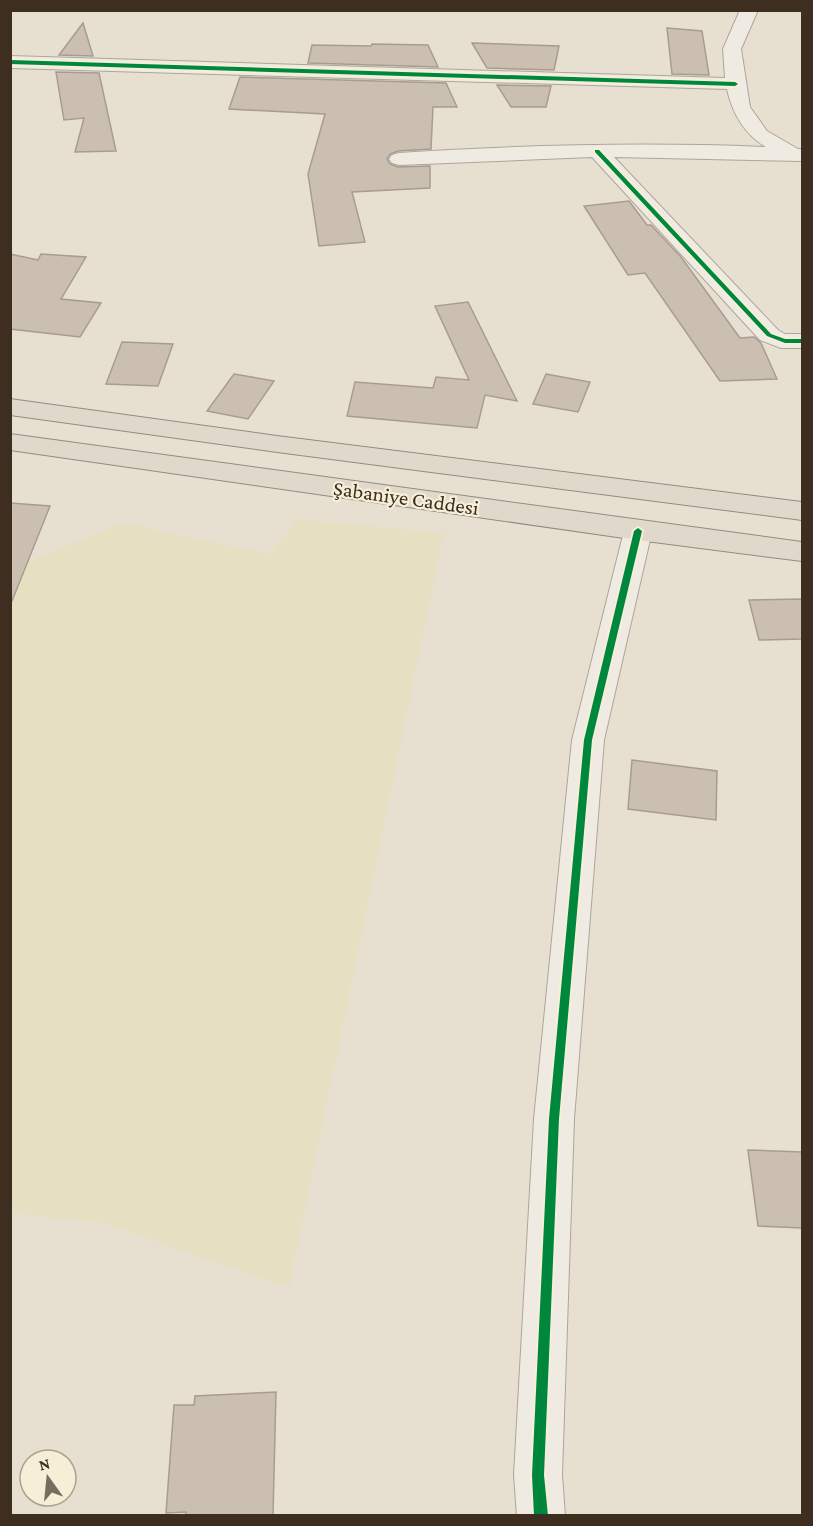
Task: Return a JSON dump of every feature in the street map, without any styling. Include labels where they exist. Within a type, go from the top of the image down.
[{"type":"highway","points":[[10,407],[277,444],[802,511]]},
{"type":"highway","name":"Şabaniye Caddesi","points":[[10,442],[802,552]]},
{"type":"highway","points":[[722,542],[726,501]]},
{"type":"street","points":[[749,10],[732,49],[735,84],[740,107],[760,135],[799,157]]},
{"type":"street","points":[[10,62],[735,84]]},
{"type":"street","points":[[399,159],[494,152],[597,151],[799,157]]},
{"type":"street","points":[[597,151],[769,335],[776,340],[802,341]]},
{"type":"street","points":[[541,1515],[538,1475],[554,1119],[588,740],[638,531]]},
{"type":"shaded area","points":[[298,519],[444,533],[289,1288],[103,1223],[11,1213],[11,568],[124,523],[269,554]]},
{"type":"building","points":[[83,23],[93,56],[59,55]]},
{"type":"building","points":[[667,28],[702,31],[709,75],[672,74]]},
{"type":"building","points":[[472,43],[559,46],[554,70],[487,68]]},
{"type":"building","points":[[372,44],[428,45],[438,67],[308,63],[312,45],[371,46]]},
{"type":"building","points":[[56,72],[99,73],[116,151],[75,152],[84,118],[64,120]]},
{"type":"building","points":[[240,77],[446,83],[457,107],[433,107],[431,149],[398,151],[390,154],[387,159],[390,164],[398,167],[430,166],[430,188],[352,192],[365,242],[319,246],[308,174],[325,114],[229,109]]},
{"type":"building","points":[[497,85],[551,86],[546,107],[511,107]]},
{"type":"building","points":[[629,201],[647,225],[651,225],[681,257],[740,338],[754,337],[761,343],[777,379],[720,381],[645,273],[628,275],[584,206]]},
{"type":"building","points":[[10,254],[38,260],[41,254],[86,257],[61,299],[101,303],[80,337],[10,329]]},
{"type":"building","points":[[468,302],[517,401],[485,395],[477,428],[347,416],[355,382],[433,388],[436,377],[469,380],[435,306]]},
{"type":"building","points":[[122,342],[173,344],[158,386],[106,384]]},
{"type":"building","points":[[234,374],[274,381],[248,419],[207,411]]},
{"type":"building","points":[[546,374],[590,382],[578,412],[533,404]]},
{"type":"building","points":[[10,503],[50,506],[12,601],[10,600]]},
{"type":"building","points":[[802,599],[802,639],[759,640],[749,600]]},
{"type":"building","points":[[632,760],[717,771],[716,820],[628,809]]},
{"type":"building","points":[[748,1150],[802,1152],[802,1228],[758,1226]]},
{"type":"building","points":[[276,1392],[273,1515],[166,1513],[174,1405],[194,1405],[195,1396]]},
{"type":"cycle path","points":[[10,62],[735,84]]},
{"type":"cycle path","points":[[597,151],[769,335],[785,341],[802,341]]},
{"type":"cycle path","points":[[541,1516],[538,1475],[554,1119],[588,740],[638,531]]}]
